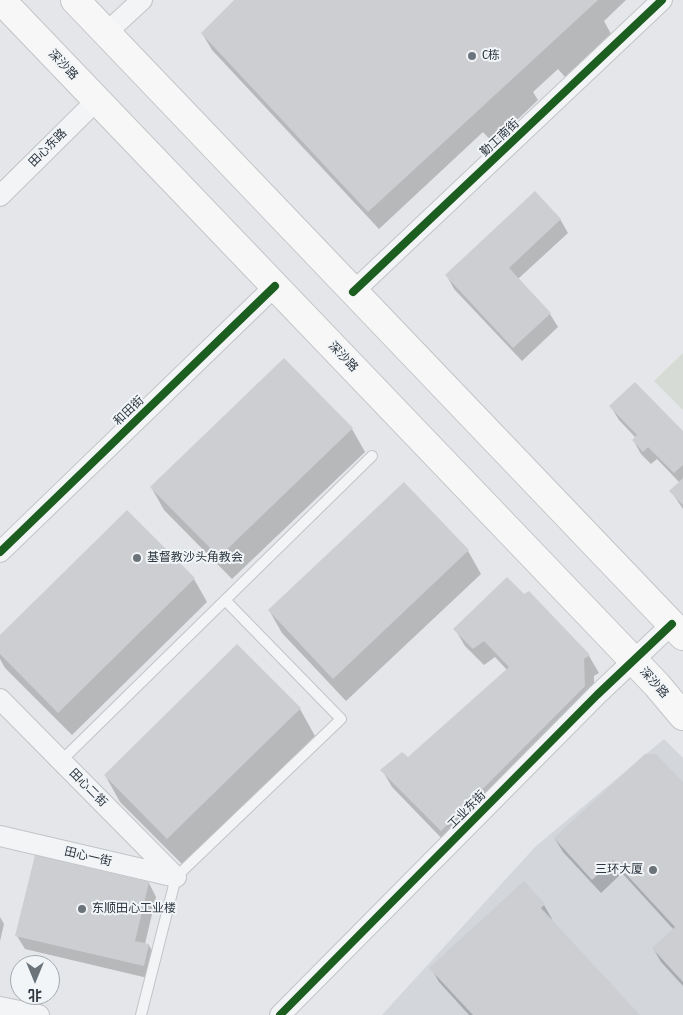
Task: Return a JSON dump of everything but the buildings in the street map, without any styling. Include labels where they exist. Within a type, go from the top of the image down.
[{"type":"main road","name":"深沙路","points":[[1,0],[634,660],[683,716]]},
{"type":"main road","points":[[75,0],[678,630]]},
{"type":"street","points":[[106,33],[142,0]]},
{"type":"street","name":"勤工南街","points":[[353,292],[662,0]]},
{"type":"street","name":"田心东路","points":[[0,196],[97,100]]},
{"type":"street","name":"和田街","points":[[0,552],[275,286]]},
{"type":"street","name":"工业东街","points":[[280,1015],[634,660],[678,630]]},
{"type":"street","name":"田心二街","points":[[0,699],[176,877]]},
{"type":"street","name":"田心一街","points":[[0,836],[176,877]]},
{"type":"street","points":[[0,1007],[39,1015]]},
{"type":"lane","points":[[61,761],[372,456]]},
{"type":"lane","points":[[141,1015],[176,877],[341,719],[225,600]]},
{"type":"shaded area","points":[[683,353],[683,410],[654,381]]},
{"type":"shaded area","points":[[664,739],[683,758],[683,1015],[382,1015],[535,847]]},
{"type":"cycle path","points":[[353,292],[662,0]]},
{"type":"cycle path","points":[[0,552],[275,286]]},
{"type":"cycle path","points":[[280,1015],[597,695],[672,624]]},
{"type":"place","name":"C栋","points":[[472,56]]},
{"type":"place","name":"基督教沙头角教会","points":[[137,558]]},
{"type":"place","name":"三环大厦","points":[[653,870]]},
{"type":"place","name":"东顺田心工业楼","points":[[82,909]]}]
